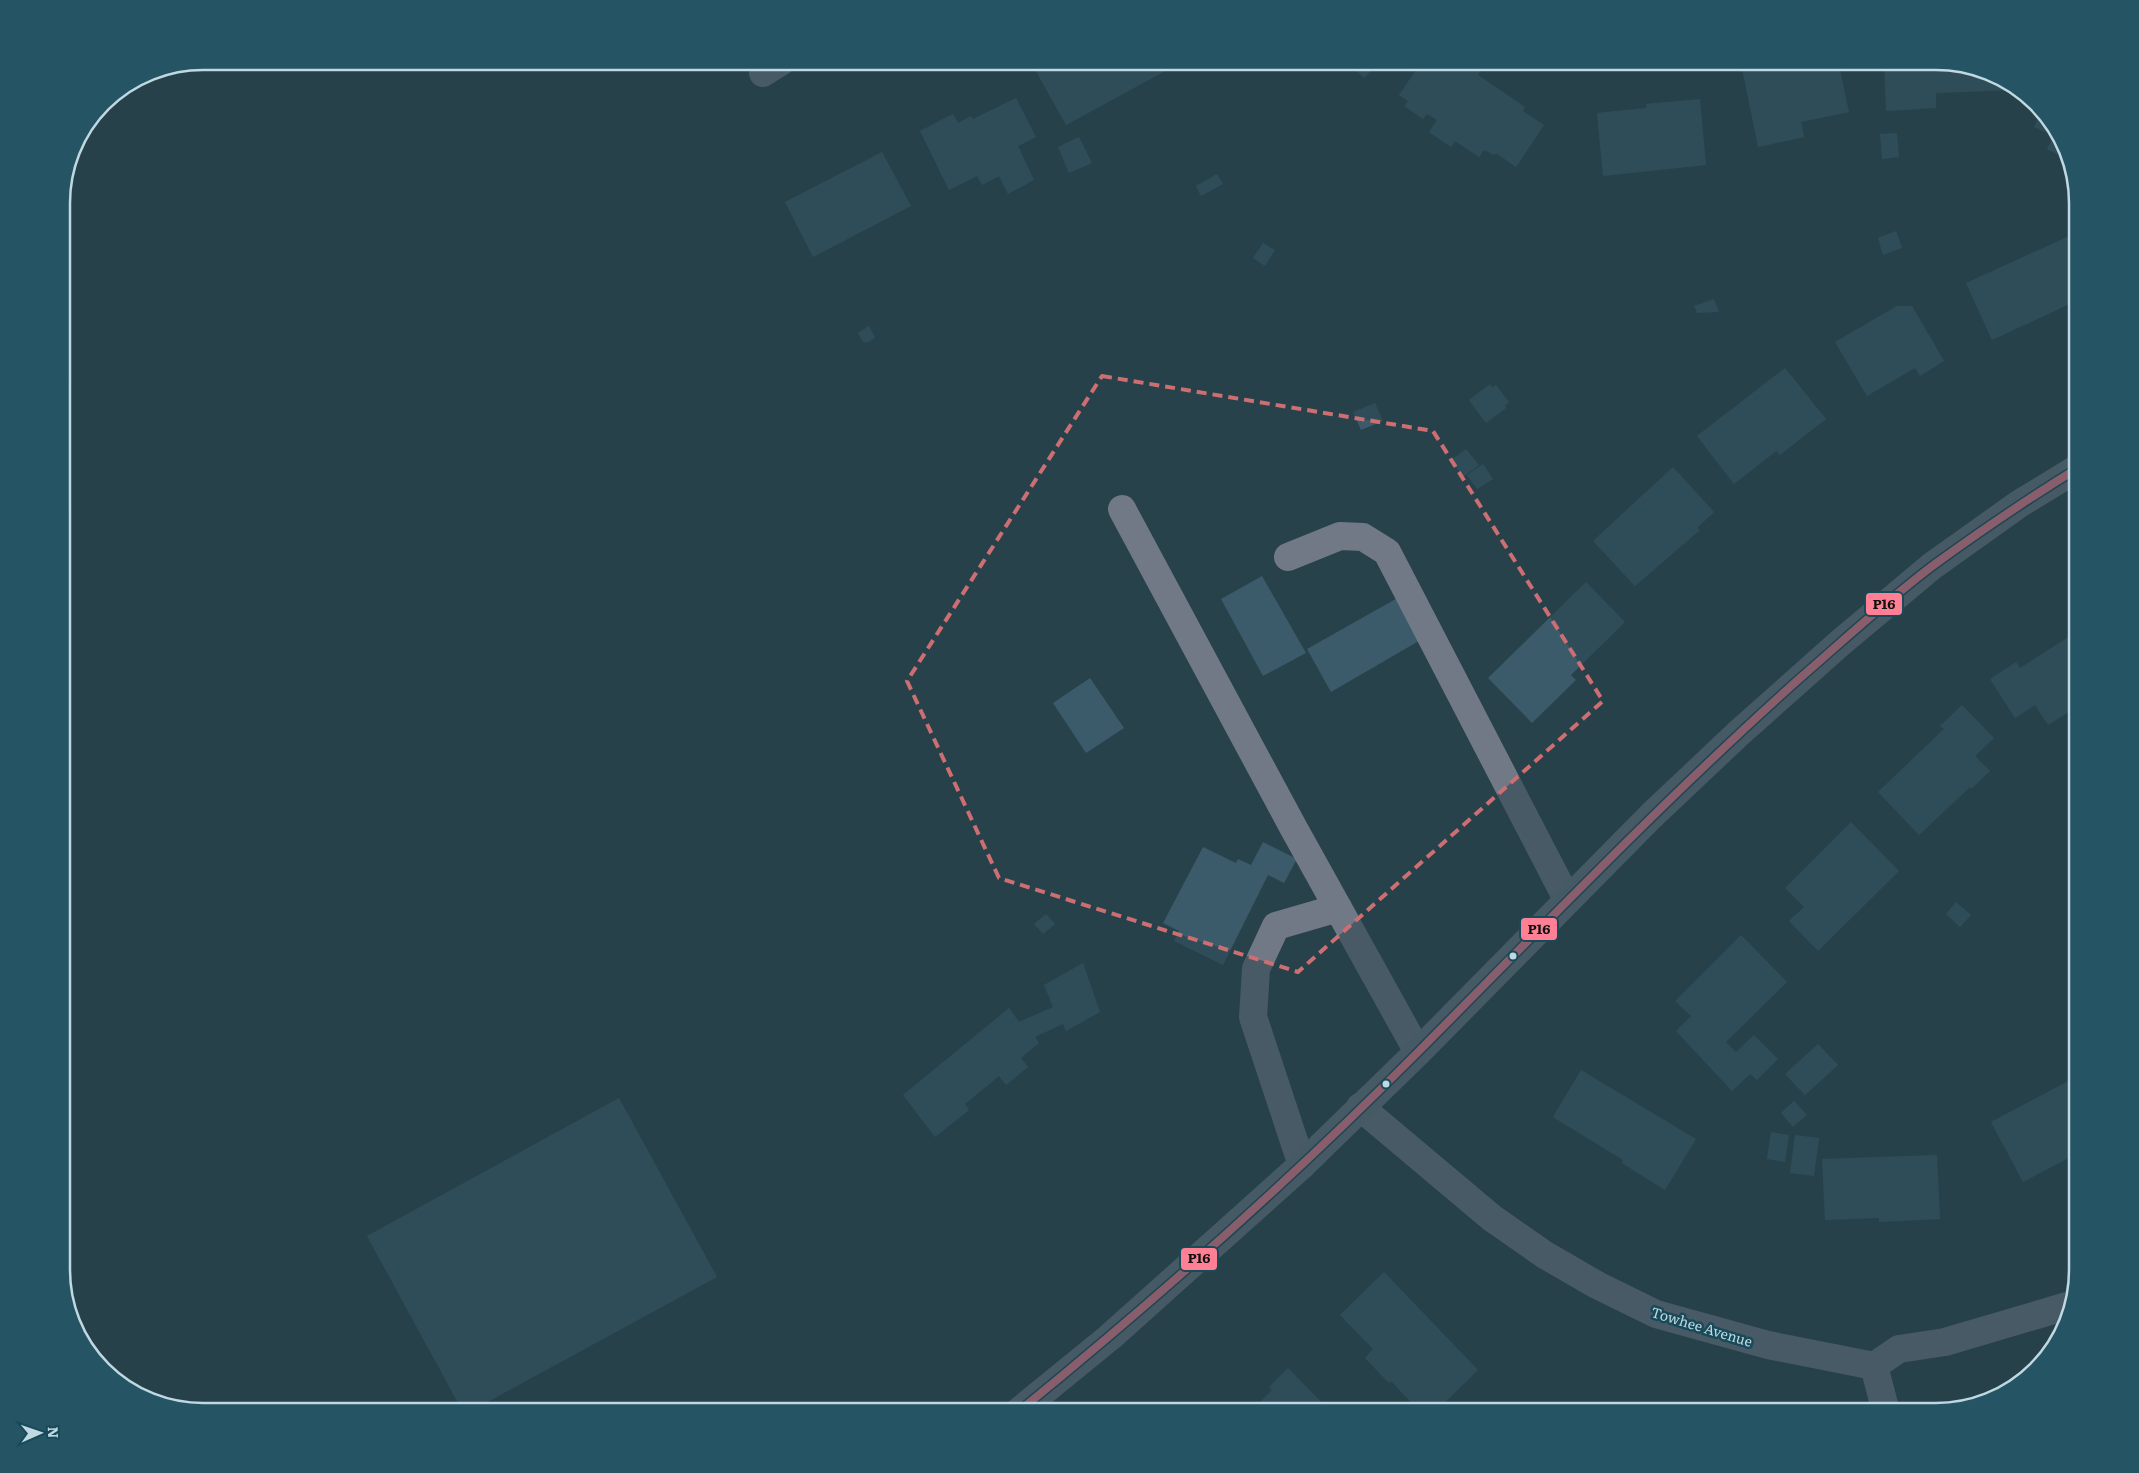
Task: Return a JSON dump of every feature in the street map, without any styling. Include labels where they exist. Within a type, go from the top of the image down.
[{"type":"main road","points":[[1029,1403],[1110,1337],[1302,1165],[1418,1052],[1672,796],[1840,643],[1932,566],[2019,504],[2069,473]]},
{"type":"street","points":[[1122,509],[1418,1052]]},
{"type":"street","points":[[1288,557],[1340,536],[1363,537],[1387,552],[1567,900]]},
{"type":"street","points":[[1302,1165],[1253,1017],[1256,969],[1276,926],[1338,908]]},
{"type":"street","name":"Towhee Avenue","points":[[1360,1107],[1492,1218],[1545,1255],[1597,1285],[1656,1314],[1768,1345],[1874,1366]]},
{"type":"street","points":[[1884,1403],[1874,1366],[1899,1348],[1945,1342],[2063,1307]]},
{"type":"highlighted area","points":[[1102,376],[1433,431],[1603,701],[1298,972],[999,878],[907,681]]},
{"type":"building","points":[[1038,70],[1167,70],[1066,125],[1036,71]]},
{"type":"building","points":[[1356,70],[1372,70],[1364,78]]},
{"type":"building","points":[[1416,70],[1481,70],[1478,75],[1525,107],[1523,111],[1544,125],[1516,167],[1496,153],[1494,155],[1484,150],[1479,157],[1455,141],[1451,147],[1429,132],[1437,120],[1427,114],[1423,119],[1404,106],[1408,101],[1399,95]]},
{"type":"building","points":[[1742,70],[1840,70],[1849,112],[1801,122],[1804,137],[1758,147]]},
{"type":"building","points":[[1884,70],[1953,71],[1979,77],[2007,90],[1936,93],[1936,108],[1886,111]]},
{"type":"building","points":[[1016,98],[1036,137],[1018,146],[1034,180],[1008,194],[999,176],[982,185],[977,176],[949,190],[920,131],[953,114],[958,123],[971,116],[973,119]]},
{"type":"building","points":[[1700,99],[1706,165],[1603,176],[1597,113],[1646,108],[1646,104]]},
{"type":"building","points":[[2038,118],[2050,134],[2034,127]]},
{"type":"building","points":[[1897,133],[1899,157],[1882,159],[1880,134]]},
{"type":"building","points":[[1079,137],[1092,163],[1069,173],[1058,147]]},
{"type":"building","points":[[2052,139],[2060,156],[2047,149]]},
{"type":"building","points":[[882,152],[911,206],[813,257],[785,202]]},
{"type":"building","points":[[1217,174],[1223,184],[1201,196],[1196,186]]},
{"type":"building","points":[[1896,231],[1902,248],[1883,255],[1878,238]]},
{"type":"building","points":[[2069,236],[2069,304],[1992,340],[1966,283]]},
{"type":"building","points":[[1263,243],[1275,250],[1265,266],[1253,258]]},
{"type":"building","points":[[1714,299],[1719,312],[1697,313],[1694,306]]},
{"type":"building","points":[[1897,306],[1912,306],[1944,361],[1920,376],[1915,368],[1867,396],[1835,342]]},
{"type":"building","points":[[869,326],[875,338],[868,342],[863,342],[858,333]]},
{"type":"building","points":[[1785,368],[1826,419],[1780,455],[1776,451],[1734,484],[1697,436]]},
{"type":"building","points":[[1490,384],[1492,388],[1496,385],[1509,402],[1505,405],[1506,408],[1486,423],[1469,400]]},
{"type":"building","points":[[1375,403],[1383,421],[1361,430],[1353,412]]},
{"type":"building","points":[[1466,449],[1479,465],[1463,477],[1451,460]]},
{"type":"building","points":[[1483,464],[1493,479],[1477,489],[1467,475]]},
{"type":"building","points":[[1673,467],[1714,512],[1697,528],[1700,530],[1635,586],[1593,541]]},
{"type":"building","points":[[1262,576],[1306,653],[1263,676],[1221,599]]},
{"type":"building","points":[[1586,582],[1625,622],[1571,675],[1576,680],[1532,723],[1488,678]]},
{"type":"building","points":[[1401,596],[1424,638],[1331,692],[1307,649]]},
{"type":"building","points":[[2069,637],[2069,712],[2048,725],[2035,705],[2015,718],[1990,679],[2016,662],[2020,668]]},
{"type":"building","points":[[1090,678],[1124,728],[1086,753],[1053,703]]},
{"type":"building","points":[[1962,705],[1994,738],[1975,756],[1990,771],[1971,789],[1970,787],[1919,835],[1878,792],[1944,729],[1940,726]]},
{"type":"building","points":[[1851,822],[1899,871],[1818,951],[1789,921],[1804,907],[1785,888]]},
{"type":"building","points":[[1263,842],[1297,859],[1284,883],[1268,875],[1223,965],[1174,941],[1179,931],[1163,923],[1203,847],[1236,863],[1238,859],[1251,865]]},
{"type":"building","points":[[1956,902],[1971,915],[1960,927],[1946,914]]},
{"type":"building","points":[[1046,914],[1055,924],[1043,934],[1034,924]]},
{"type":"building","points":[[1741,935],[1787,982],[1726,1042],[1736,1052],[1754,1035],[1778,1059],[1757,1080],[1750,1074],[1732,1091],[1676,1031],[1691,1016],[1675,1001]]},
{"type":"building","points":[[1083,963],[1100,1012],[1066,1031],[1063,1024],[1035,1037],[1039,1043],[1021,1058],[1028,1067],[1006,1085],[999,1076],[965,1104],[969,1110],[935,1137],[903,1095],[1009,1008],[1019,1022],[1053,1007],[1044,985]]},
{"type":"building","points":[[1818,1044],[1838,1065],[1805,1095],[1785,1074]]},
{"type":"building","points":[[1581,1070],[1696,1139],[1665,1190],[1622,1163],[1623,1160],[1553,1117]]},
{"type":"building","points":[[2069,1081],[2069,1158],[2023,1182],[1991,1122]]},
{"type":"building","points":[[619,1098],[717,1277],[486,1403],[458,1403],[367,1236]]},
{"type":"building","points":[[1794,1101],[1807,1115],[1793,1127],[1781,1113]]},
{"type":"building","points":[[1771,1132],[1789,1135],[1785,1162],[1767,1159]]},
{"type":"building","points":[[1795,1135],[1819,1138],[1814,1176],[1790,1173]]},
{"type":"building","points":[[1937,1155],[1940,1219],[1879,1222],[1879,1218],[1825,1220],[1822,1159]]},
{"type":"building","points":[[1384,1272],[1478,1370],[1444,1403],[1412,1403],[1391,1381],[1389,1383],[1365,1358],[1373,1349],[1340,1315]]},
{"type":"building","points":[[1288,1368],[1322,1403],[1259,1403],[1272,1390],[1269,1387]]},
{"type":"transit line","name":"P16","points":[[1029,1403],[1174,1281],[1324,1144],[1654,815],[1799,679],[1883,605],[1935,564],[2006,514],[2069,474]]}]
